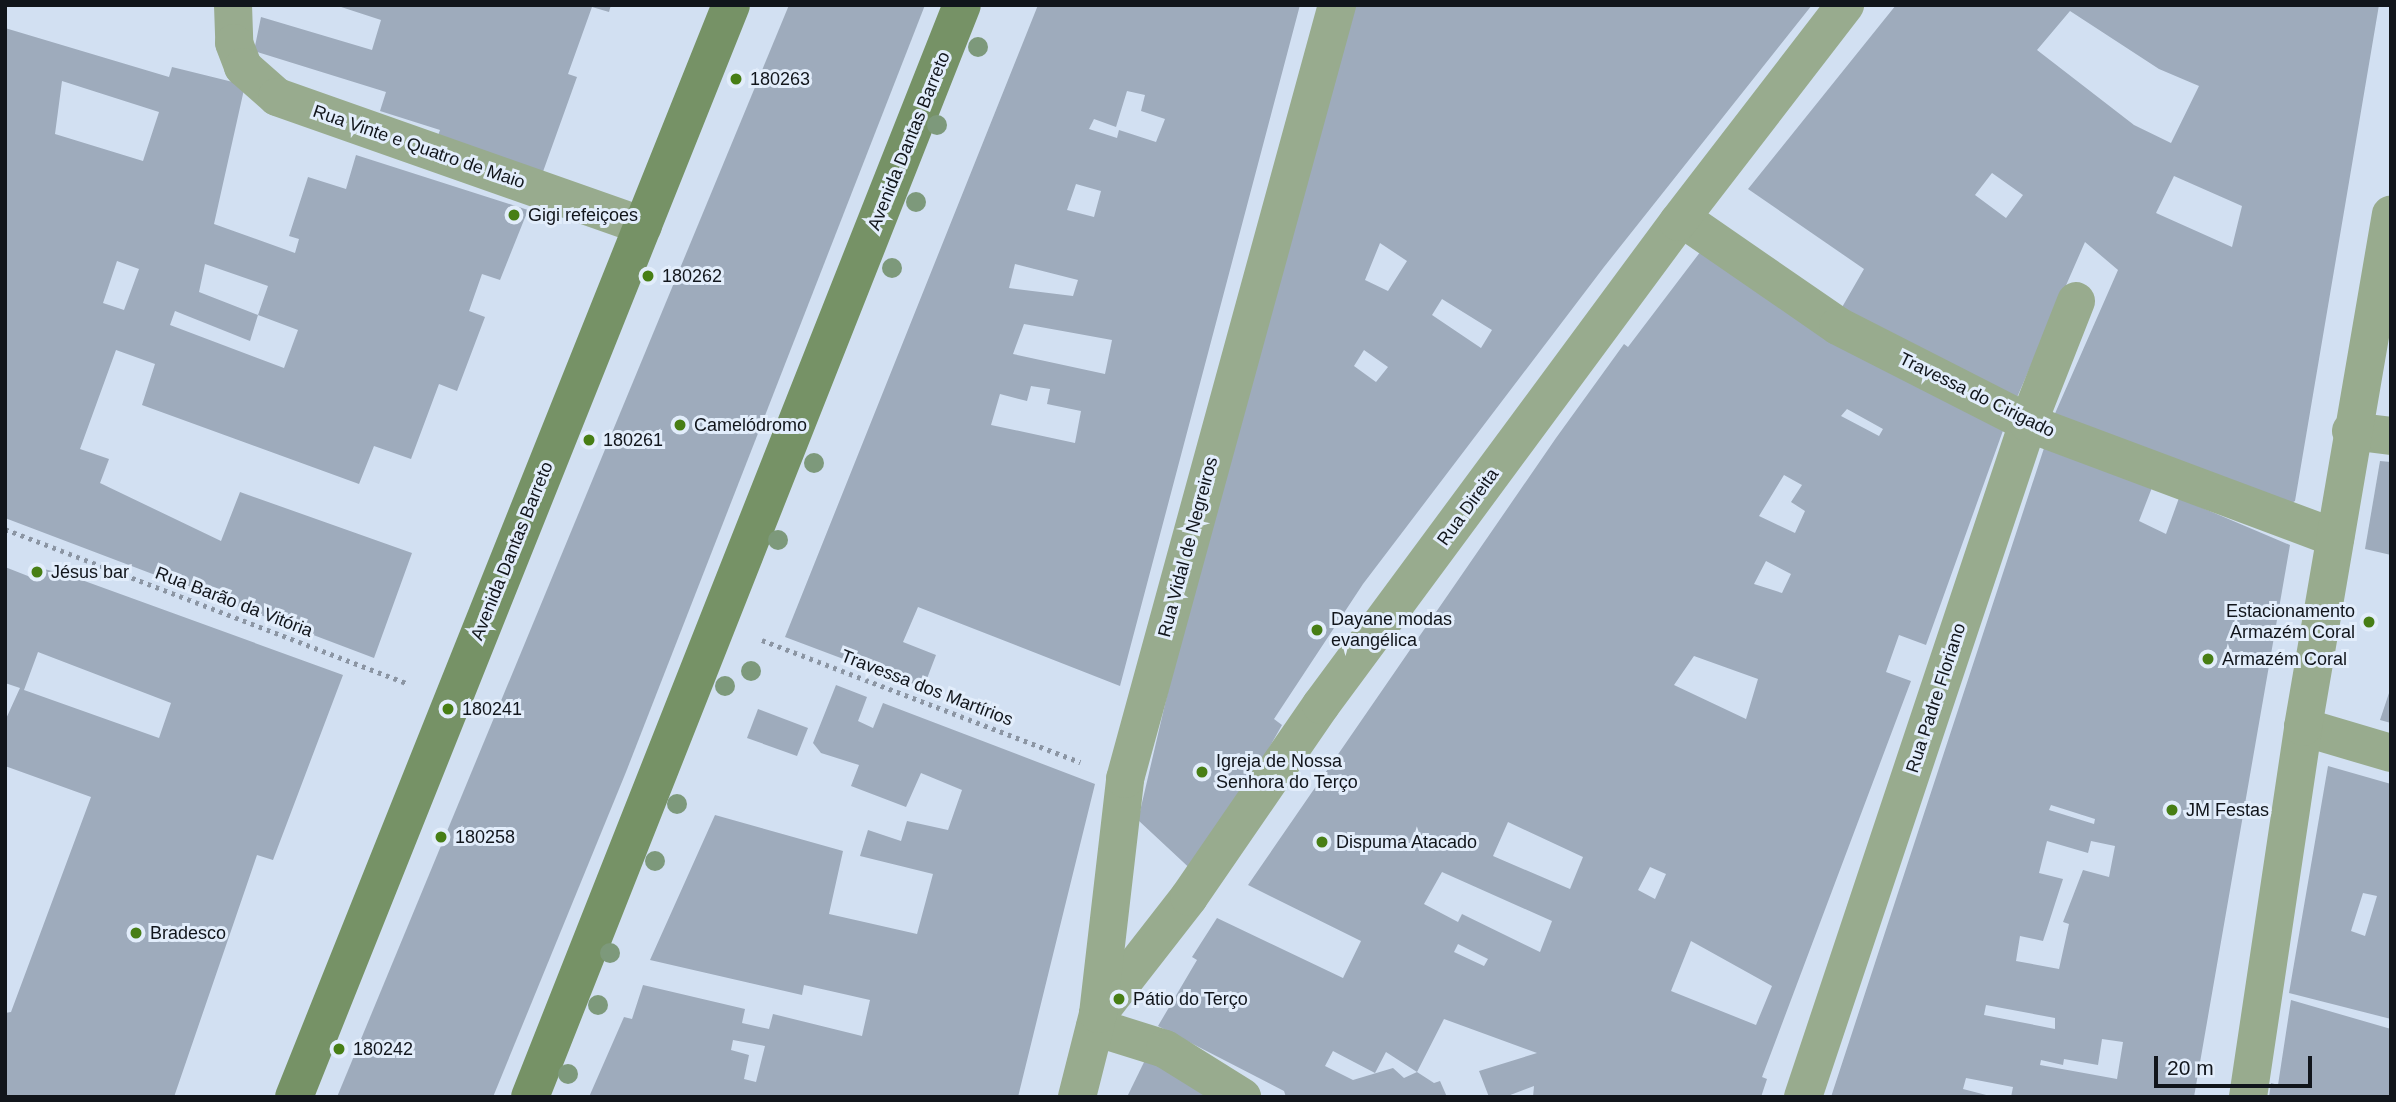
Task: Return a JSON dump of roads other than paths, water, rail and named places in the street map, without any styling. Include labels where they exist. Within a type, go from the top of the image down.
[{"type":"main road","name":"Avenida Dantas Barreto","points":[[294,1097],[731,5]]},
{"type":"main road","name":"Avenida Dantas Barreto","points":[[530,1097],[962,5]]},
{"type":"street","name":"Rua Vinte e Quatro de Maio","points":[[233,5],[234,43],[243,67],[277,97],[643,226]]},
{"type":"street","name":"Rua Vidal de Negreiros","points":[[1077,1097],[1097,1020],[1125,779],[1337,5]]},
{"type":"street","name":"Rua Direita","points":[[1097,1020],[1683,219],[1845,5]]},
{"type":"street","points":[[2248,1097],[2303,727],[2351,431],[2391,214]]},
{"type":"street","name":"Travessa do Cirigado","points":[[1683,219],[1838,326],[2028,423],[2335,538]]},
{"type":"street","name":"Rua Padre Floriano","points":[[1803,1097],[2028,423],[2076,301]]},
{"type":"street","points":[[2351,431],[2391,436]]},
{"type":"street","points":[[2303,727],[2391,753]]},
{"type":"street","points":[[1097,1020],[1165,1049],[1242,1097]]},
{"type":"place","name":"180263","points":[[736,79]]},
{"type":"place","name":"Gigi refeiçoes","points":[[514,215]]},
{"type":"place","name":"180262","points":[[648,276]]},
{"type":"place","name":"Camelódromo","points":[[680,425]]},
{"type":"place","name":"180261","points":[[589,440]]},
{"type":"place","name":"Jésus bar","points":[[37,572]]},
{"type":"place","name":"Estacionamento Armazém Coral","points":[[2369,622]]},
{"type":"place","name":"Dayane modas evangélica","points":[[1317,630]]},
{"type":"place","name":"Armazém Coral","points":[[2208,659]]},
{"type":"place","name":"180241","points":[[448,709]]},
{"type":"place","name":"Igreja de Nossa Senhora do Terço","points":[[1202,772]]},
{"type":"place","name":"JM Festas","points":[[2172,810]]},
{"type":"place","name":"180258","points":[[441,837]]},
{"type":"place","name":"Dispuma Atacado","points":[[1322,842]]},
{"type":"place","name":"Bradesco","points":[[136,933]]},
{"type":"place","name":"Pátio do Terço","points":[[1119,999]]},
{"type":"place","name":"180242","points":[[339,1049]]}]
